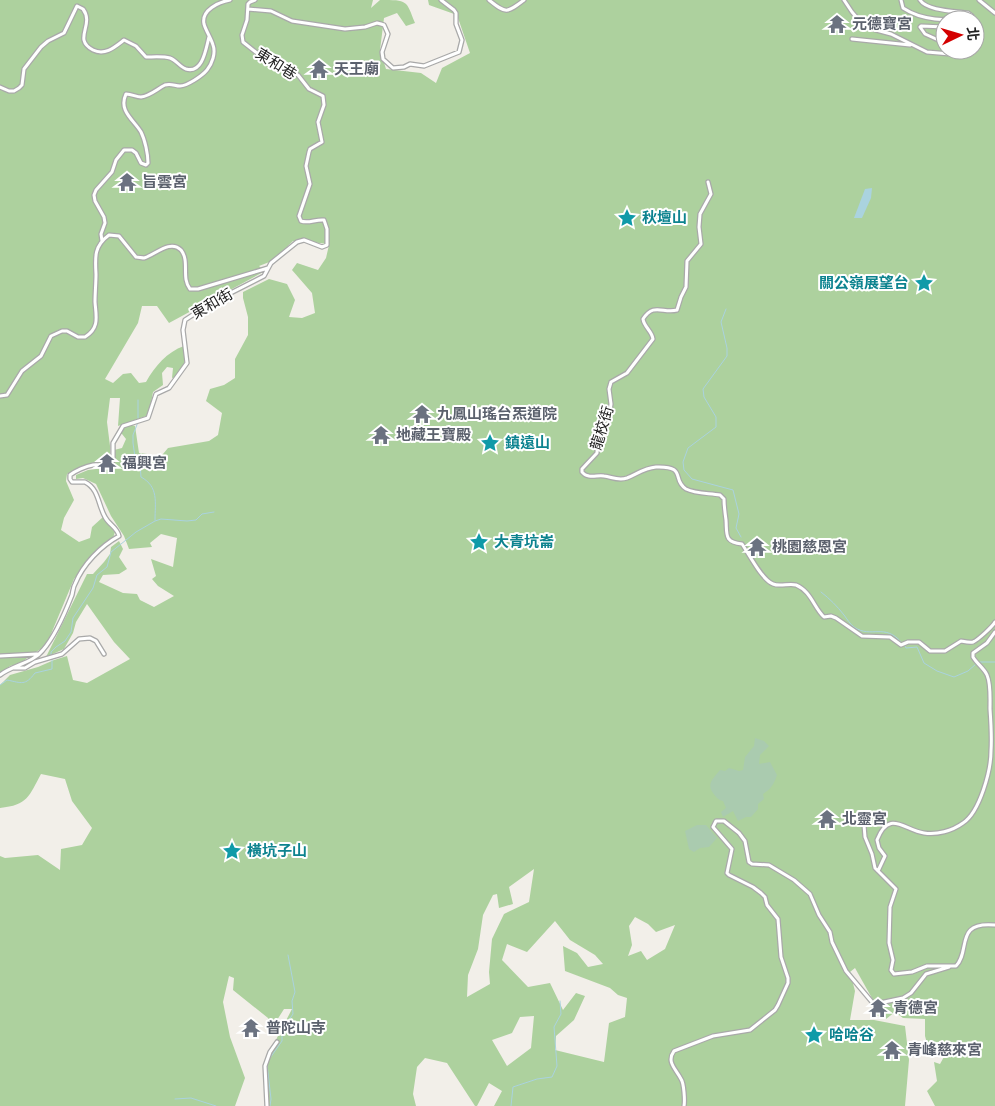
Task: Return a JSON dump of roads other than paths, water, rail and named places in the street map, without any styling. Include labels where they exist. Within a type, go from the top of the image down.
[{"type":"street","points":[[0,396],[7,394],[22,370],[41,356],[51,336],[62,330],[78,337],[84,337],[97,323],[95,254],[102,241],[101,234],[105,223],[94,195],[96,190],[112,172],[116,160],[124,150],[136,152],[141,163],[148,163],[141,133],[128,116],[124,106],[124,98],[129,93],[139,97],[146,96],[168,84],[181,86],[205,72],[214,53],[214,46],[204,24],[204,19],[210,8],[230,0]]},
{"type":"street","points":[[255,0],[248,1],[248,9],[270,11],[292,21],[345,29],[365,27],[377,23],[384,25],[388,34],[382,52],[383,59],[393,68],[410,64],[424,66],[459,52],[462,40],[456,24],[456,13],[441,0]]},
{"type":"street","points":[[489,0],[506,12],[524,0]]},
{"type":"street","points":[[844,0],[865,27],[891,34],[927,52],[935,53]]},
{"type":"street","points":[[901,0],[903,8],[908,12],[935,20]]},
{"type":"street","points":[[920,0],[922,4],[943,10]]},
{"type":"street","points":[[979,0],[995,13]]},
{"type":"street","points":[[0,87],[14,91],[19,88],[22,84],[24,69],[41,47],[64,33],[77,6],[86,13],[87,19],[83,41],[87,47],[97,52],[103,53],[124,40],[136,46],[146,56],[170,58],[186,69],[191,69],[198,67],[203,59],[209,37]]},
{"type":"street","name":"東和巷","points":[[248,9],[242,35],[243,42],[267,61],[298,76],[309,89],[322,94],[324,101],[318,122],[322,142],[310,149],[309,152],[306,166],[310,184],[299,216],[301,221],[304,222],[324,220],[327,229],[327,245],[322,247],[304,240],[297,242],[268,268]]},
{"type":"street","points":[[935,27],[920,27],[925,34],[935,38]]},
{"type":"street","points":[[852,39],[913,45]]},
{"type":"street","name":"龍校街","points":[[708,182],[712,194],[700,214],[700,244],[688,261],[686,287],[677,310],[658,308],[646,314],[643,319],[645,326],[653,334],[653,339],[627,373],[611,382],[609,389],[610,411],[598,434],[596,453],[582,469],[582,472],[589,476],[604,476],[619,480],[647,468],[674,469],[678,474],[680,484],[685,488],[694,492],[720,495],[724,499],[726,535],[736,543],[742,544],[770,584],[796,585],[813,599],[821,615],[836,618],[862,636],[890,637],[898,645],[908,642],[919,642],[930,651],[945,651],[961,641],[971,643],[993,627],[995,622]]},
{"type":"street","name":"東和街","points":[[102,241],[109,235],[118,236],[132,254],[136,257],[144,258],[168,246],[180,250],[185,260],[188,287],[195,290],[268,268]]},
{"type":"street","name":"東和街","points":[[0,675],[40,653],[59,626],[76,581],[85,567],[105,544],[119,536],[118,530],[104,515],[94,489],[85,482],[72,482],[70,475],[93,465],[106,466],[110,464],[112,461],[112,443],[124,426],[148,418],[156,394],[169,388],[187,363],[183,330],[185,320],[211,302],[264,276],[268,268]]},
{"type":"street","points":[[878,871],[885,856],[879,848],[877,840],[882,829],[888,825],[900,823],[923,833],[944,832],[969,819],[980,801],[992,752],[990,699],[988,677],[973,657],[974,653],[987,643],[995,632]]},
{"type":"street","points":[[12,668],[25,668],[55,657],[84,638],[96,641],[104,654]]},
{"type":"street","points":[[0,656],[40,653]]},
{"type":"street","points":[[684,1106],[682,1079],[671,1064],[671,1054],[674,1050],[713,1036],[750,1030],[778,1006],[788,983],[781,957],[778,920],[761,893],[728,875],[732,849],[713,827],[716,821],[724,821],[742,836],[747,846],[749,862],[752,864],[769,865],[794,880],[810,894],[819,915],[830,932],[832,942],[846,971],[875,1004],[903,998],[911,993],[926,974],[958,964],[966,936],[970,931],[982,926],[995,926]]},
{"type":"street","points":[[864,825],[865,837],[875,868],[896,891],[890,907],[889,943],[893,960],[892,973],[912,972],[934,965],[949,967]]},
{"type":"street","points":[[267,1106],[265,1066],[270,1052],[277,1042]]},
{"type":"water","points":[[872,188],[871,198],[862,218],[854,218],[865,189]]},
{"type":"waterway","points":[[726,309],[721,322],[727,356],[703,389],[704,397],[716,417],[716,427],[688,448],[683,462],[684,470],[692,479],[733,490],[739,514],[736,528],[741,537]]},
{"type":"waterway","points":[[138,400],[138,418]]},
{"type":"waterway","points":[[138,422],[133,435],[135,457],[140,464],[141,477],[151,485],[155,496],[155,520]]},
{"type":"waterway","points":[[51,655],[51,652],[65,641],[71,632],[73,618],[93,588],[97,575],[107,567],[111,552],[136,532],[155,521],[161,519],[196,520],[202,514],[214,512]]},
{"type":"waterway","points":[[821,592],[854,627],[866,632],[890,633],[902,643]]},
{"type":"waterway","points":[[905,646],[906,648],[917,647],[924,663],[937,671],[954,677],[968,671],[976,664]]},
{"type":"waterway","points":[[0,685],[7,680],[20,683],[26,682],[35,673],[52,669],[52,659]]},
{"type":"waterway","points":[[979,662],[995,662]]},
{"type":"waterway","points":[[270,1058],[282,1041],[282,1030],[293,1014],[292,1001],[295,992],[288,955]]},
{"type":"waterway","points":[[511,1106],[513,1087],[537,1079],[552,1077],[557,1066],[554,1027],[561,1014],[560,1001]]},
{"type":"waterway","points":[[267,1064],[270,1106]]},
{"type":"waterway","points":[[175,1099],[191,1098],[216,1106]]},
{"type":"place","name":"元德寶宮","points":[[837,24]]},
{"type":"place","name":"天王廟","points":[[319,69]]},
{"type":"place","name":"旨雲宮","points":[[127,182]]},
{"type":"place","name":"秋壇山","points":[[627,218]]},
{"type":"place","name":"關公嶺展望台","points":[[924,283]]},
{"type":"place","name":"九鳳山瑤台炁道院","points":[[422,414]]},
{"type":"place","name":"地藏王寶殿","points":[[381,435]]},
{"type":"place","name":"鎮遠山","points":[[490,443]]},
{"type":"place","name":"福興宮","points":[[107,463]]},
{"type":"place","name":"大青坑崙","points":[[479,542]]},
{"type":"place","name":"桃園慈恩宮","points":[[757,547]]},
{"type":"place","name":"北靈宮","points":[[827,819]]},
{"type":"place","name":"橫坑子山","points":[[232,851]]},
{"type":"place","name":"青德宮","points":[[878,1008]]},
{"type":"place","name":"普陀山寺","points":[[251,1028]]},
{"type":"place","name":"哈哈谷","points":[[814,1035]]},
{"type":"place","name":"青峰慈來宮","points":[[892,1050]]}]
